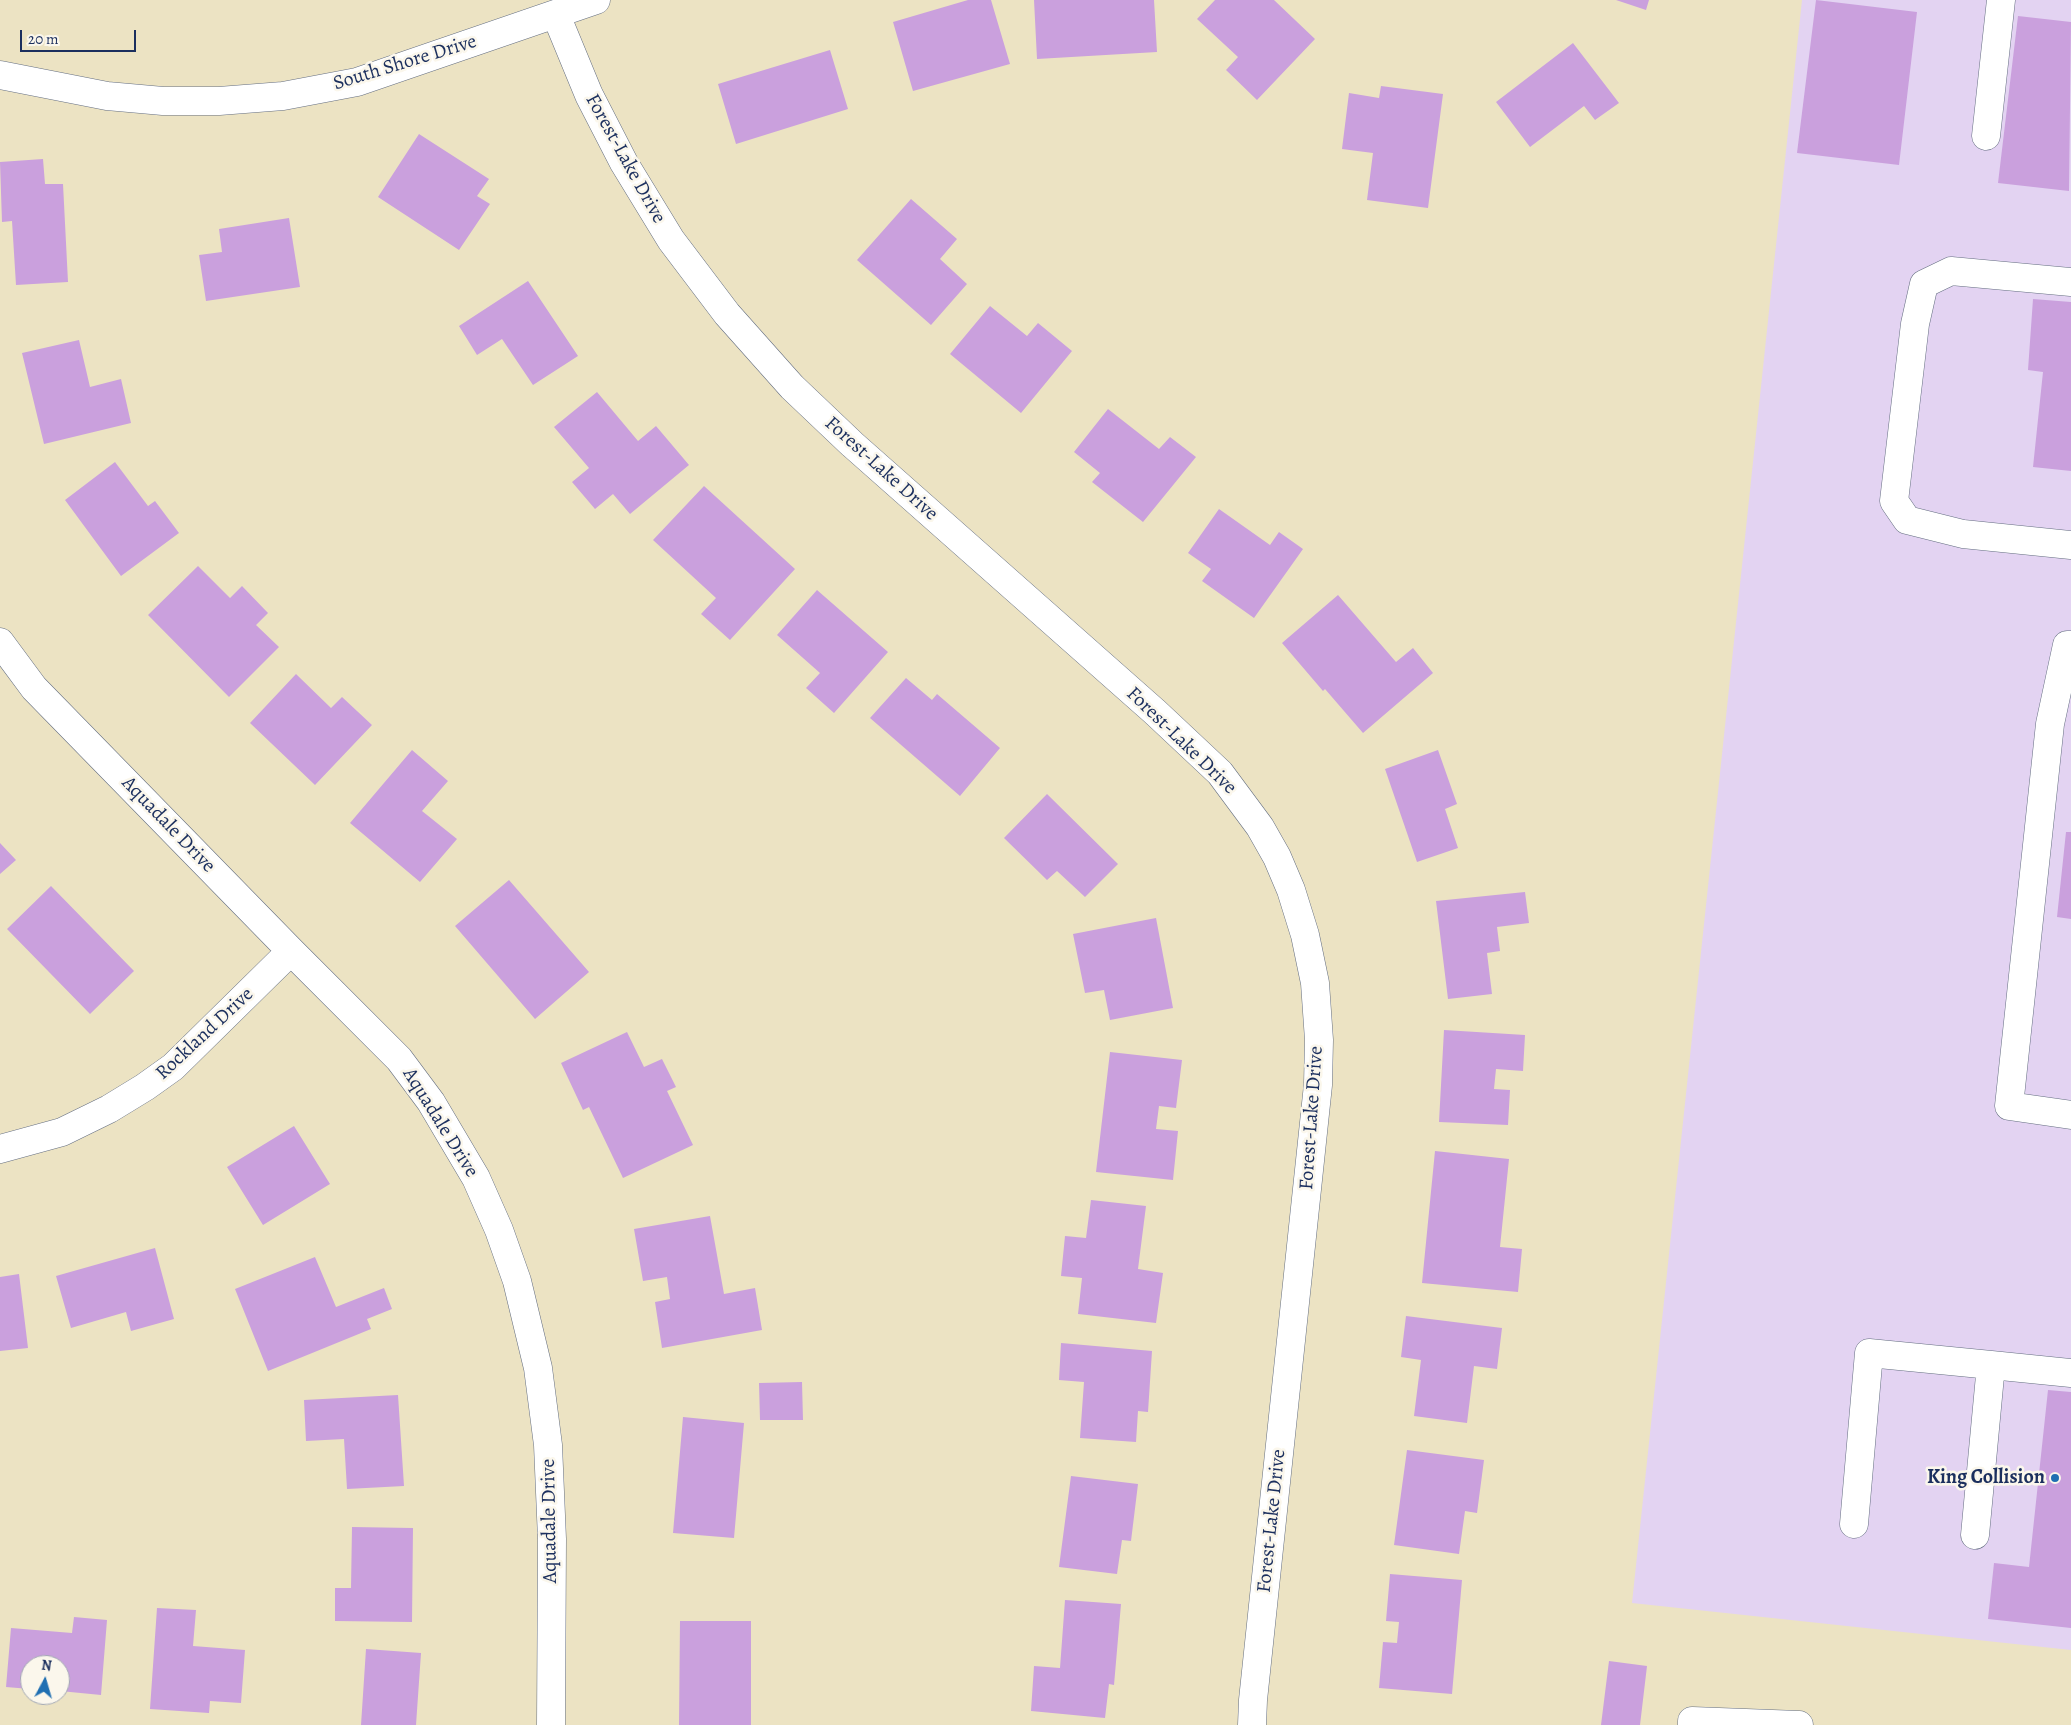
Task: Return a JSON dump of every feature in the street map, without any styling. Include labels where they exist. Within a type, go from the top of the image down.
[{"type":"street","name":"South Shore Drive","points":[[0,75],[107,96],[163,101],[219,101],[283,96],[357,82],[596,0]]},
{"type":"street","points":[[1986,136],[2001,0]]},
{"type":"street","name":"Forest-Lake Drive","points":[[556,15],[589,95],[624,164],[671,240],[727,314],[792,387],[852,444],[1155,712],[1220,773],[1260,827],[1277,857],[1291,890],[1305,935],[1315,982],[1319,1040],[1318,1085],[1257,1661],[1252,1725]]},
{"type":"street","points":[[2071,282],[1951,270],[1924,284],[1915,324],[1894,501],[1908,520],[1963,534],[2071,545]]},
{"type":"street","name":"Aquadale Drive","points":[[0,642],[34,688],[291,952],[399,1059],[431,1102],[476,1178],[499,1230],[517,1281],[538,1368],[548,1445],[552,1539],[551,1725]]},
{"type":"street","points":[[2071,645],[2067,645],[2050,724],[2009,1106],[2071,1115]]},
{"type":"street","name":"Rockland Drive","points":[[0,1150],[62,1132],[109,1109],[146,1087],[173,1067],[291,952]]},
{"type":"street","points":[[1854,1524],[1869,1353],[2071,1373]]},
{"type":"street","points":[[1975,1535],[1991,1365]]},
{"type":"street","points":[[1692,1725],[1692,1721],[1799,1725]]},
{"type":"shaded area","points":[[1802,0],[2071,0],[2071,1650],[1632,1603]]},
{"type":"building","points":[[968,0],[991,0],[1010,64],[913,91],[893,22]]},
{"type":"building","points":[[1034,0],[1154,0],[1157,52],[1037,59]]},
{"type":"building","points":[[1215,0],[1274,0],[1315,39],[1257,100],[1226,70],[1238,57],[1197,19]]},
{"type":"building","points":[[1616,0],[1649,0],[1646,10]]},
{"type":"building","points":[[1816,0],[1917,12],[1899,165],[1797,153]]},
{"type":"building","points":[[2018,16],[2071,22],[2069,191],[1998,183]]},
{"type":"building","points":[[1573,43],[1619,103],[1595,120],[1584,106],[1530,147],[1496,102]]},
{"type":"building","points":[[830,50],[848,109],[736,144],[718,84]]},
{"type":"building","points":[[1381,86],[1443,94],[1428,208],[1367,200],[1373,153],[1342,149],[1349,93],[1379,98]]},
{"type":"building","points":[[419,134],[489,179],[477,196],[490,204],[459,250],[378,197]]},
{"type":"building","points":[[43,159],[45,184],[63,184],[68,282],[16,285],[12,221],[2,222],[0,162]]},
{"type":"building","points":[[911,199],[957,239],[940,259],[967,284],[931,325],[857,260]]},
{"type":"building","points":[[289,218],[300,287],[206,301],[199,255],[222,252],[219,229]]},
{"type":"building","points":[[528,281],[578,356],[533,385],[502,339],[477,355],[459,326]]},
{"type":"building","points":[[2033,299],[2071,302],[2071,471],[2033,467],[2043,372],[2028,370]]},
{"type":"building","points":[[990,306],[1027,336],[1038,323],[1072,351],[1021,413],[950,354]]},
{"type":"building","points":[[79,340],[90,387],[121,379],[131,423],[44,444],[22,353]]},
{"type":"building","points":[[597,392],[638,441],[656,426],[689,465],[630,514],[613,494],[595,509],[572,482],[589,468],[554,427]]},
{"type":"building","points":[[1108,409],[1159,449],[1170,437],[1196,457],[1143,522],[1092,482],[1100,473],[1074,452]]},
{"type":"building","points":[[115,462],[148,506],[155,501],[179,533],[121,576],[65,500]]},
{"type":"building","points":[[704,486],[795,569],[730,640],[701,614],[716,598],[653,540]]},
{"type":"building","points":[[1219,509],[1270,545],[1279,532],[1303,549],[1254,618],[1202,581],[1211,569],[1188,553]]},
{"type":"building","points":[[198,566],[230,598],[242,586],[268,613],[256,625],[279,647],[229,697],[148,615]]},
{"type":"building","points":[[817,590],[888,652],[834,713],[806,688],[820,673],[777,635]]},
{"type":"building","points":[[1338,595],[1396,662],[1413,648],[1433,673],[1363,733],[1325,689],[1323,691],[1282,643]]},
{"type":"building","points":[[296,674],[331,708],[342,697],[372,725],[315,785],[250,723]]},
{"type":"building","points":[[906,678],[932,700],[937,694],[1000,748],[960,796],[870,718]]},
{"type":"building","points":[[412,750],[448,781],[422,811],[457,839],[420,882],[350,823]]},
{"type":"building","points":[[1438,750],[1457,804],[1445,809],[1458,848],[1417,862],[1385,769]]},
{"type":"building","points":[[1047,794],[1118,864],[1085,897],[1057,871],[1047,880],[1004,838]]},
{"type":"building","points":[[2066,832],[2071,832],[2071,919],[2057,917]]},
{"type":"building","points":[[0,843],[16,860],[0,874]]},
{"type":"building","points":[[509,880],[589,972],[535,1019],[455,926]]},
{"type":"building","points":[[51,886],[134,971],[90,1014],[7,929]]},
{"type":"building","points":[[1525,892],[1529,923],[1497,927],[1500,951],[1487,953],[1492,994],[1448,999],[1436,901]]},
{"type":"building","points":[[1156,918],[1173,1008],[1110,1020],[1104,990],[1085,993],[1073,934]]},
{"type":"building","points":[[1444,1030],[1525,1035],[1523,1071],[1496,1069],[1494,1089],[1510,1090],[1508,1125],[1439,1122]]},
{"type":"building","points":[[627,1032],[644,1067],[662,1059],[676,1087],[667,1091],[693,1145],[623,1178],[589,1107],[583,1110],[561,1063]]},
{"type":"building","points":[[1110,1052],[1182,1060],[1176,1108],[1159,1106],[1156,1129],[1178,1131],[1173,1180],[1096,1172]]},
{"type":"building","points":[[294,1126],[330,1184],[263,1225],[227,1167]]},
{"type":"building","points":[[1435,1151],[1509,1159],[1500,1247],[1522,1249],[1518,1292],[1422,1283]]},
{"type":"building","points":[[1091,1200],[1146,1206],[1138,1269],[1163,1273],[1156,1323],[1078,1314],[1082,1278],[1061,1276],[1065,1236],[1086,1238]]},
{"type":"building","points":[[710,1216],[724,1294],[755,1288],[762,1330],[662,1348],[655,1302],[670,1299],[667,1277],[643,1281],[634,1229]]},
{"type":"building","points":[[155,1248],[174,1319],[131,1331],[126,1312],[71,1328],[56,1276]]},
{"type":"building","points":[[315,1257],[336,1307],[384,1288],[392,1309],[367,1319],[371,1329],[268,1371],[235,1289]]},
{"type":"building","points":[[19,1274],[28,1348],[0,1351],[0,1277]]},
{"type":"building","points":[[1406,1316],[1502,1328],[1497,1369],[1474,1366],[1467,1423],[1414,1416],[1421,1360],[1401,1357]]},
{"type":"building","points":[[1061,1343],[1152,1351],[1148,1412],[1138,1411],[1136,1442],[1080,1438],[1084,1382],[1059,1380]]},
{"type":"building","points":[[802,1382],[803,1420],[760,1420],[759,1383]]},
{"type":"building","name":"King Collision","points":[[2048,1390],[2071,1392],[2071,1628],[1988,1619],[1994,1563],[2029,1567]]},
{"type":"building","points":[[398,1395],[404,1486],[347,1489],[344,1439],[306,1441],[304,1400]]},
{"type":"building","points":[[683,1417],[744,1423],[734,1538],[673,1533]]},
{"type":"building","points":[[1407,1450],[1484,1460],[1477,1513],[1465,1511],[1459,1554],[1394,1545]]},
{"type":"building","points":[[1071,1476],[1138,1484],[1131,1541],[1122,1540],[1117,1574],[1059,1567]]},
{"type":"building","points":[[352,1527],[413,1528],[412,1622],[335,1621],[335,1588],[351,1588]]},
{"type":"building","points":[[1390,1574],[1462,1580],[1452,1694],[1379,1688],[1383,1642],[1397,1643],[1399,1622],[1386,1621]]},
{"type":"building","points":[[1065,1600],[1121,1604],[1114,1685],[1109,1684],[1105,1718],[1031,1711],[1034,1666],[1060,1668]]},
{"type":"building","points":[[157,1608],[196,1610],[193,1646],[245,1650],[241,1703],[210,1701],[209,1713],[150,1709]]},
{"type":"building","points":[[74,1617],[107,1620],[101,1695],[70,1692],[70,1655],[20,1655],[20,1688],[6,1687],[11,1628],[72,1633]]},
{"type":"building","points":[[680,1621],[751,1621],[751,1725],[679,1725]]},
{"type":"building","points":[[366,1649],[421,1653],[416,1725],[361,1725]]},
{"type":"building","points":[[1609,1661],[1647,1666],[1640,1725],[1601,1725]]},
{"type":"place","name":"King Collision","points":[[2055,1478]]}]
